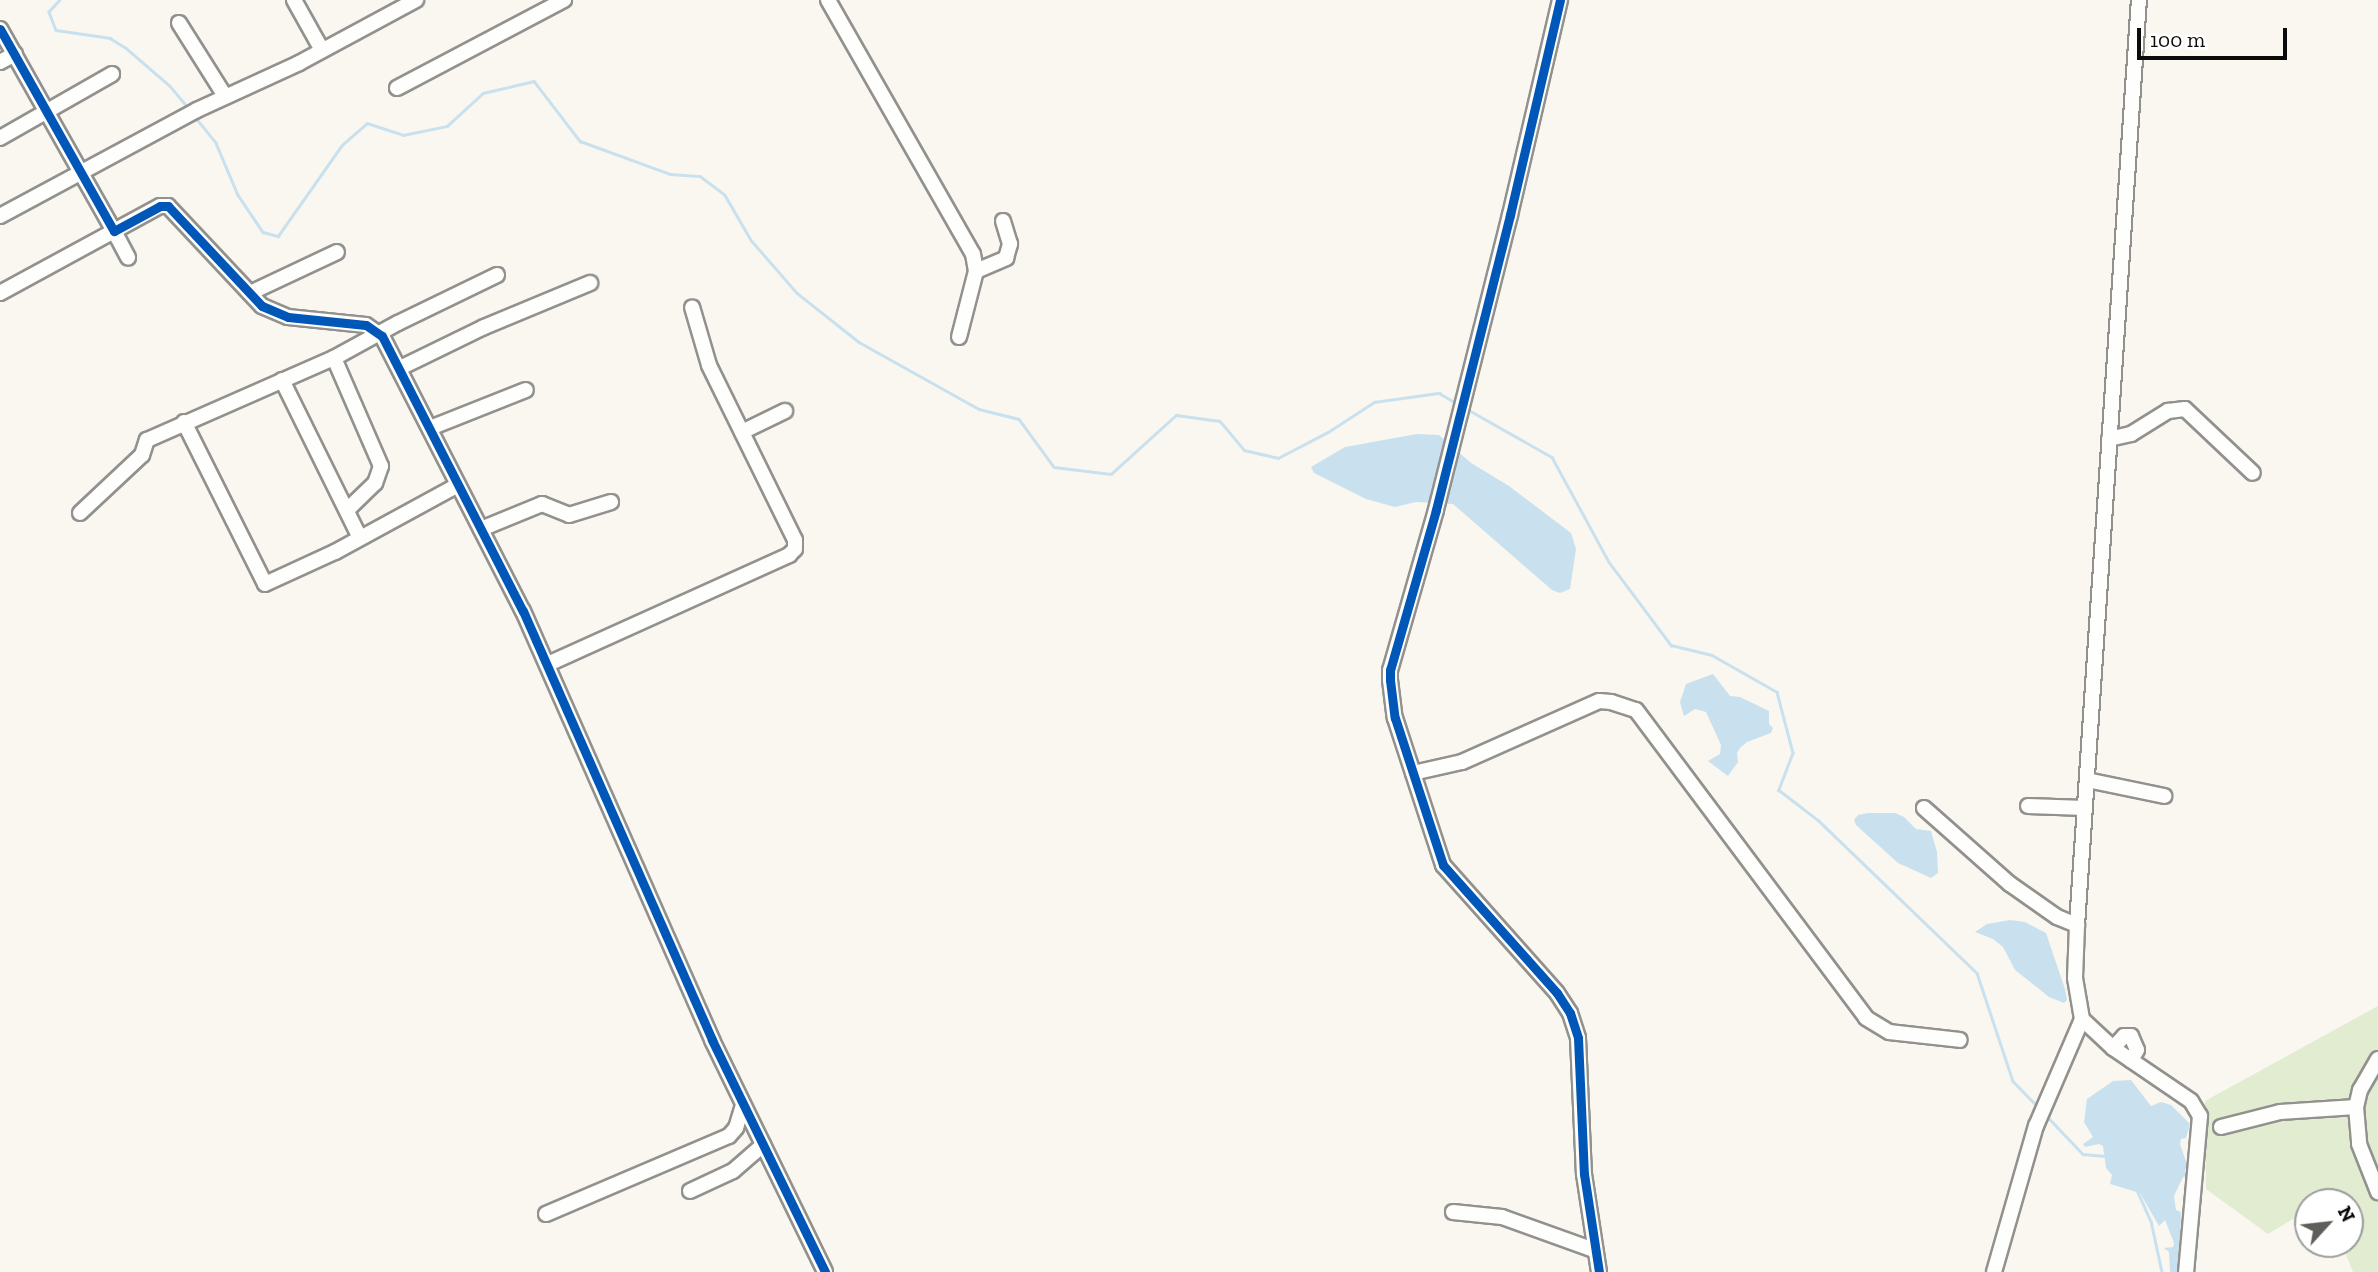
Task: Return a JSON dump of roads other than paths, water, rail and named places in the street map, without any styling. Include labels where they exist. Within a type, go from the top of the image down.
[{"type":"street","points":[[294,0],[322,50]]},
{"type":"street","points":[[0,216],[192,113],[322,50],[415,0]]},
{"type":"street","points":[[397,88],[564,0]]},
{"type":"street","points":[[828,0],[973,254],[976,271],[959,337]]},
{"type":"street","points":[[1560,0],[1436,510],[1390,670],[1395,718],[1443,864],[1548,983],[1570,1013],[1578,1038],[1584,1174],[1599,1272]]},
{"type":"street","points":[[1994,1272],[2043,1105],[2080,1023],[2075,978],[2077,925],[2139,0]]},
{"type":"street","points":[[179,23],[225,96]]},
{"type":"street","points":[[0,29],[128,257]]},
{"type":"street","points":[[0,62],[15,54]]},
{"type":"street","points":[[0,138],[112,74]]},
{"type":"street","points":[[0,293],[160,206],[168,205],[262,306],[288,317],[359,323],[379,333],[400,368],[548,664],[743,1105],[825,1272]]},
{"type":"street","points":[[976,271],[1006,258],[1010,244],[1003,221]]},
{"type":"street","points":[[250,293],[337,252]]},
{"type":"street","points":[[80,513],[142,455],[147,440],[334,358],[497,275]]},
{"type":"street","points":[[400,368],[484,327],[590,283]]},
{"type":"street","points":[[548,664],[793,552],[795,540],[709,365],[692,307]]},
{"type":"street","points":[[334,358],[381,466],[375,483],[347,510]]},
{"type":"street","points":[[282,380],[360,538]]},
{"type":"street","points":[[430,428],[526,390]]},
{"type":"street","points":[[2109,439],[2132,434],[2168,411],[2185,409],[2253,473]]},
{"type":"street","points":[[742,432],[785,411]]},
{"type":"street","points":[[184,422],[263,583],[273,582],[458,485]]},
{"type":"street","points":[[481,529],[542,504],[569,515],[611,502]]},
{"type":"street","points":[[1413,773],[1462,762],[1599,701],[1636,710],[1866,1018],[1889,1032],[1960,1040]]},
{"type":"street","points":[[2087,780],[2164,796]]},
{"type":"street","points":[[2028,806],[2085,808]]},
{"type":"street","points":[[1924,808],[2010,884],[2057,918],[2077,925]]},
{"type":"street","points":[[2080,1023],[2191,1101],[2200,1116],[2186,1272]]},
{"type":"street","points":[[2378,1059],[2360,1090],[2356,1107],[2359,1144],[2378,1192]]},
{"type":"street","points":[[734,1132],[743,1105]]},
{"type":"street","points":[[2221,1127],[2280,1112],[2356,1107]]},
{"type":"street","points":[[546,1214],[710,1146],[734,1132],[756,1131]]},
{"type":"street","points":[[690,1191],[733,1171],[762,1145]]},
{"type":"street","points":[[1453,1212],[1502,1217],[1594,1250]]},
{"type":"water","points":[[1417,434],[1439,435],[1471,463],[1509,486],[1571,533],[1576,549],[1570,589],[1560,593],[1552,590],[1453,504],[1416,502],[1395,507],[1366,499],[1314,473],[1311,467],[1345,447]]},
{"type":"water","points":[[1713,674],[1730,696],[1740,697],[1769,711],[1769,724],[1773,728],[1771,733],[1747,742],[1740,748],[1737,753],[1738,762],[1728,776],[1708,761],[1720,754],[1721,745],[1706,712],[1695,709],[1684,716],[1680,702],[1686,684]]},
{"type":"water","points":[[1895,813],[1904,817],[1916,829],[1931,831],[1937,852],[1938,873],[1931,878],[1898,863],[1856,825],[1854,820],[1858,815]]},
{"type":"water","points":[[2010,920],[2025,922],[2046,933],[2065,989],[2067,1000],[2064,1003],[2049,997],[2015,970],[2003,947],[1993,939],[1975,932],[1987,924]]},
{"type":"water","points":[[2131,1080],[2151,1106],[2161,1102],[2171,1105],[2190,1124],[2186,1138],[2181,1139],[2180,1144],[2188,1176],[2183,1177],[2174,1196],[2176,1210],[2181,1212],[2179,1265],[2182,1272],[2170,1272],[2169,1252],[2164,1248],[2173,1247],[2174,1243],[2165,1220],[2159,1226],[2140,1193],[2110,1184],[2112,1175],[2106,1168],[2103,1146],[2099,1144],[2085,1147],[2083,1144],[2093,1137],[2084,1122],[2087,1099],[2113,1081]]},
{"type":"waterway","points":[[60,0],[49,12],[56,30],[110,38],[126,48],[170,86],[190,110]]},
{"type":"waterway","points":[[196,118],[216,143],[238,195],[263,232],[278,236],[342,145],[367,123],[403,135],[447,126],[483,93],[534,81],[580,141],[670,174],[700,176],[725,195],[751,240],[797,293],[859,342],[979,409],[1019,419],[1054,467],[1111,474],[1176,415],[1220,421],[1244,450],[1278,458],[1328,432],[1374,402],[1439,393],[1458,404]]},
{"type":"waterway","points":[[1467,409],[1552,457],[1609,562],[1671,645],[1712,655],[1777,692],[1793,753],[1779,790],[1818,820],[1977,973],[2013,1081],[2038,1107]]},
{"type":"waterway","points":[[2045,1114],[2083,1154],[2105,1156]]},
{"type":"waterway","points":[[2137,1190],[2151,1221],[2162,1272]]}]
